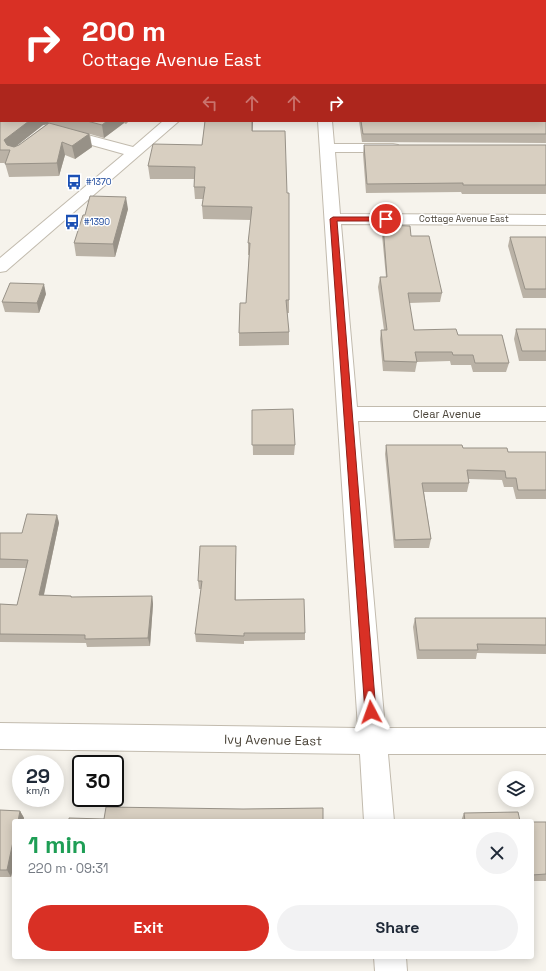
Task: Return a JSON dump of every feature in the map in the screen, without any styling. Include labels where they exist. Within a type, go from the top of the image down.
[{"type":"street","points":[[0,267],[171,122]]},
{"type":"street","points":[[325,122],[379,819]]},
{"type":"street","points":[[49,129],[135,152]]},
{"type":"street","points":[[328,148],[410,148]]},
{"type":"street","name":"Cottage Avenue East","points":[[333,219],[546,220]]},
{"type":"street","name":"Clear Avenue","points":[[348,414],[546,414]]},
{"type":"street","name":"Ivy Avenue East","points":[[0,736],[373,741],[546,741]]},
{"type":"street","points":[[390,959],[391,971]]},
{"type":"building","points":[[0,122],[28,122],[4,140],[7,145],[14,147],[49,123],[89,134],[72,146],[62,142],[57,163],[5,164],[10,150],[0,150]]},
{"type":"building","points":[[91,122],[106,122],[102,125]]},
{"type":"building","points":[[205,122],[252,122],[252,131],[285,131],[287,193],[289,193],[289,300],[286,300],[289,332],[239,333],[240,303],[246,303],[250,243],[248,243],[252,207],[202,206],[205,187],[194,187],[195,167],[148,166],[153,144],[202,145]]},
{"type":"building","points":[[361,122],[546,122],[546,134],[363,134]]},
{"type":"building","points":[[364,145],[546,145],[546,185],[463,185],[463,183],[367,184]]},
{"type":"building","points":[[90,196],[126,197],[113,244],[74,243],[83,215],[85,215]]},
{"type":"building","points":[[383,225],[410,226],[411,236],[429,236],[442,293],[408,293],[414,330],[456,329],[458,335],[502,335],[509,363],[475,363],[473,355],[453,355],[452,352],[415,352],[417,362],[384,361],[381,330],[387,330],[380,277],[387,277]]},
{"type":"building","points":[[510,237],[546,237],[546,289],[525,289]]},
{"type":"building","points":[[10,283],[44,284],[37,303],[2,302]]},
{"type":"building","points":[[516,329],[546,329],[546,351],[522,351]]},
{"type":"building","points":[[293,409],[295,445],[252,445],[252,410]]},
{"type":"building","points":[[386,445],[462,445],[463,448],[507,448],[508,452],[546,452],[546,490],[518,490],[516,478],[506,478],[505,471],[467,470],[469,483],[422,483],[431,539],[395,540]]},
{"type":"building","points":[[27,514],[57,515],[39,595],[71,597],[152,596],[148,638],[85,639],[85,635],[0,634],[0,604],[17,605],[28,560],[0,559],[0,533],[22,533]]},
{"type":"building","points":[[200,546],[236,546],[235,600],[304,599],[305,633],[244,633],[244,636],[195,634],[202,581],[198,581]]},
{"type":"building","points":[[415,618],[546,618],[546,645],[477,644],[478,650],[419,650]]},
{"type":"building","points":[[106,807],[243,809],[323,808],[323,819],[104,819]]},
{"type":"building","points":[[0,810],[20,811],[18,819],[12,819],[12,846],[7,870],[0,870]]},
{"type":"building","points":[[518,812],[520,819],[465,819],[464,813]]},
{"type":"building","points":[[69,818],[104,819],[69,819]]},
{"type":"building","points":[[534,822],[546,822],[546,874],[534,875]]},
{"type":"place","name":"#1370","points":[[74,182]]},
{"type":"place","name":"#1390","points":[[72,222]]},
{"type":"route","points":[[371,712],[333,219],[386,219]]}]
